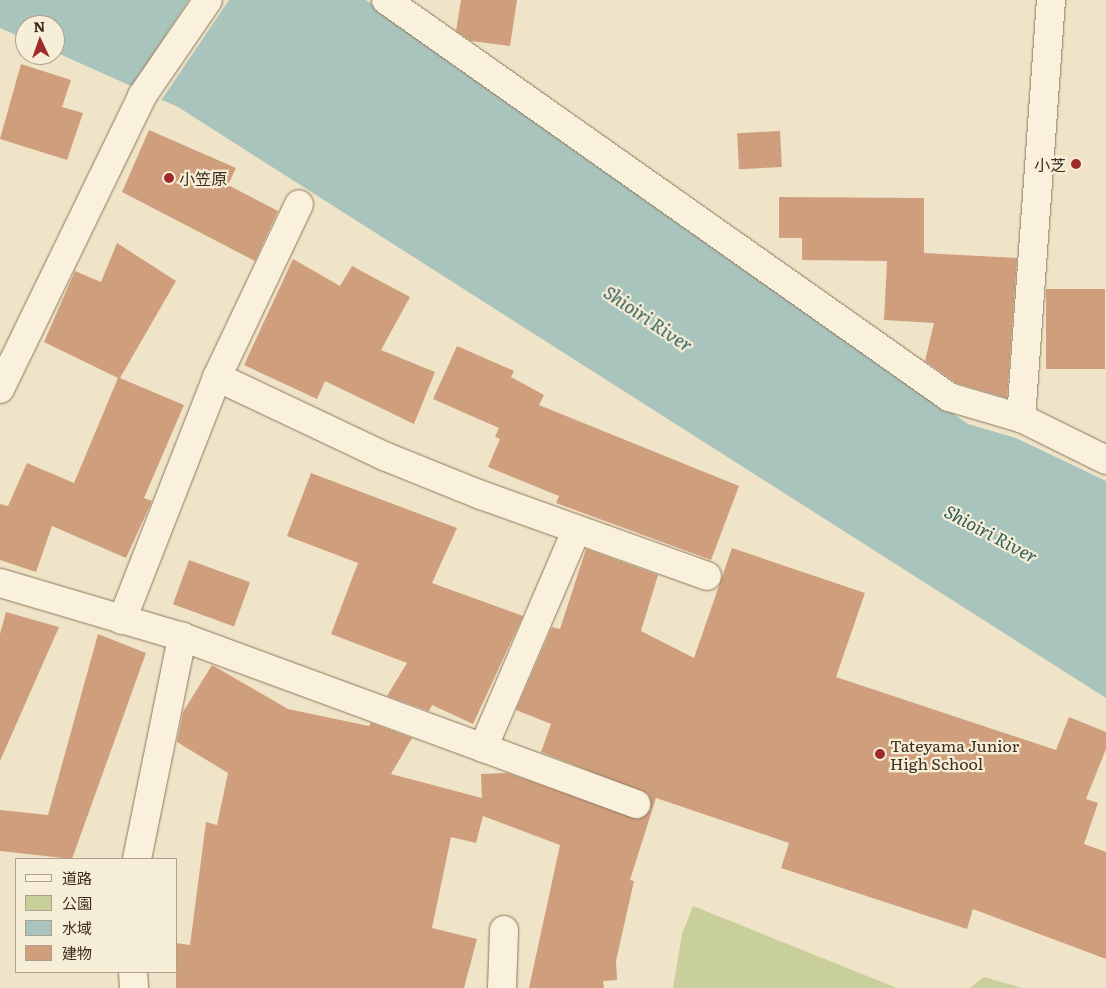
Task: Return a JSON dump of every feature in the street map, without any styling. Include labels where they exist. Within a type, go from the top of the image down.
[{"type":"street","points":[[0,389],[142,96],[208,0]]},
{"type":"street","points":[[386,0],[950,396],[1021,418],[1106,460]]},
{"type":"street","points":[[1021,418],[1051,0]]},
{"type":"street","points":[[122,620],[217,377],[299,204]]},
{"type":"street","points":[[217,377],[384,456],[576,531],[707,576]]},
{"type":"street","points":[[483,748],[576,531]]},
{"type":"street","points":[[0,583],[182,637],[636,804]]},
{"type":"street","points":[[137,858],[182,637]]},
{"type":"street","points":[[502,988],[504,930]]},
{"type":"street","points":[[133,973],[134,988]]},
{"type":"green space","points":[[693,906],[897,988],[673,988],[682,934]]},
{"type":"green space","points":[[984,977],[1022,988],[970,988]]},
{"type":"water","name":"Shioiri River","points":[[0,0],[366,0],[968,424],[1016,438],[1106,481],[1106,698],[178,107],[65,56],[65,15],[15,15],[15,35],[0,28]]},
{"type":"pier","points":[[189,0],[229,0],[160,102],[131,88]]},
{"type":"building","points":[[461,0],[517,0],[510,46],[471,41],[456,31]]},
{"type":"building","points":[[21,65],[71,80],[62,107],[83,113],[67,160],[0,139]]},
{"type":"building","points":[[149,130],[236,168],[228,185],[278,211],[255,261],[122,192]]},
{"type":"building","points":[[780,131],[782,167],[739,169],[737,133]]},
{"type":"building","points":[[779,197],[924,198],[924,253],[1017,258],[1007,398],[956,383],[925,361],[934,323],[884,320],[887,261],[802,260],[802,238],[779,238]]},
{"type":"building","points":[[117,243],[176,281],[120,378],[184,405],[144,498],[152,501],[126,558],[52,526],[36,572],[0,560],[0,504],[8,506],[27,463],[74,483],[118,378],[44,342],[75,271],[101,282]]},
{"type":"building","points":[[293,259],[340,286],[352,266],[410,297],[381,350],[435,372],[414,424],[325,381],[317,399],[244,365]]},
{"type":"building","points":[[1046,289],[1105,289],[1105,369],[1046,369]]},
{"type":"building","points":[[457,346],[514,371],[511,377],[544,395],[539,405],[739,486],[711,560],[556,503],[559,496],[488,467],[500,439],[495,437],[499,428],[433,399]]},
{"type":"building","points":[[311,473],[457,528],[432,583],[523,616],[473,724],[432,705],[429,711],[387,696],[407,663],[331,634],[358,563],[287,536]]},
{"type":"building","points":[[732,548],[865,593],[836,677],[1056,750],[1069,717],[1106,732],[1106,749],[1086,799],[1098,803],[1084,844],[1106,852],[1106,959],[973,909],[967,929],[781,868],[789,843],[656,798],[630,880],[634,881],[616,961],[617,980],[603,981],[604,988],[529,988],[560,845],[483,816],[476,843],[451,837],[432,928],[477,939],[464,988],[176,988],[178,943],[190,945],[206,822],[217,825],[228,773],[177,742],[183,712],[212,665],[288,709],[369,726],[371,723],[412,738],[391,774],[482,798],[481,774],[507,773],[639,819],[651,809],[648,794],[541,752],[551,724],[516,710],[552,627],[560,629],[586,549],[658,575],[641,631],[694,658]]},
{"type":"building","points":[[189,560],[250,582],[234,626],[173,604]]},
{"type":"building","points":[[6,612],[59,627],[0,761],[0,634]]},
{"type":"building","points":[[98,634],[146,653],[72,858],[0,851],[0,810],[48,815]]},
{"type":"place","name":"小芝","points":[[1076,164]]},
{"type":"place","name":"小笠原","points":[[169,178]]},
{"type":"place","name":"Tateyama Junior High School","points":[[880,754]]}]
